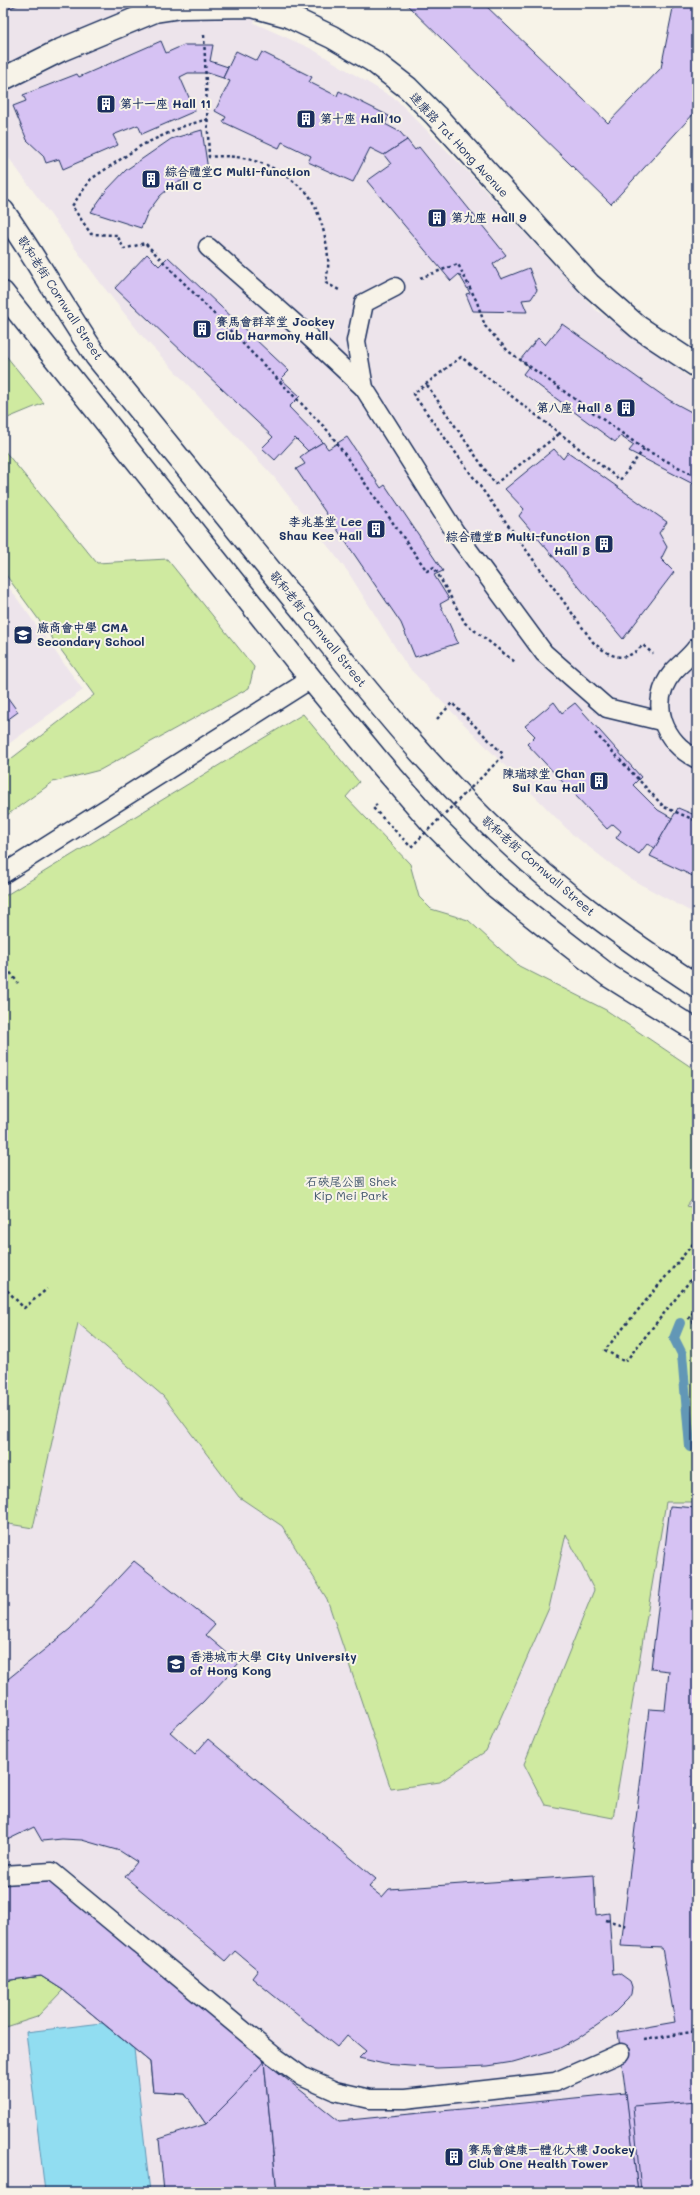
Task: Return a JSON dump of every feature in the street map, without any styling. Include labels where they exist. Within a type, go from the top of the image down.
[{"type":"main road","name":"達康路 Tat Hong Avenue","points":[[3,79],[61,50],[154,12],[181,7],[217,4],[252,6],[288,16],[332,36],[373,61],[408,88],[436,116],[589,284],[638,327],[697,366]]},
{"type":"main road","name":"歌和老街 Cornwall Street","points":[[3,211],[29,248],[73,322],[96,356],[412,743],[499,834],[543,873],[592,914],[636,946],[697,986]]},
{"type":"main road","points":[[3,293],[311,680],[423,813],[496,887],[609,976],[697,1031]]},
{"type":"lane","points":[[208,247],[301,329],[364,388],[455,532],[544,653],[608,708],[661,721]]},
{"type":"lane","points":[[364,388],[356,341],[364,303],[395,287]]},
{"type":"lane","points":[[697,647],[687,660],[673,672],[664,687],[660,704],[661,721],[669,737],[681,750],[697,759]]},
{"type":"lane","points":[[3,874],[311,680]]},
{"type":"lane","points":[[3,1875],[52,1872],[274,2056],[303,2077],[335,2091],[370,2099],[405,2099],[555,2082],[621,2053]]},
{"type":"path","points":[[204,34],[209,157],[240,157],[264,163],[287,175],[310,196],[320,221],[328,259],[326,283],[364,303]]},
{"type":"path","points":[[208,119],[184,126],[142,145],[91,179],[72,206],[91,234],[117,235],[124,249],[145,243],[329,432],[427,571],[434,567],[465,623],[522,667]]},
{"type":"path","points":[[395,287],[458,264],[478,302],[485,326],[508,351],[644,449],[697,476]]},
{"type":"path","points":[[644,449],[620,480],[461,357],[427,385],[413,394],[593,642],[606,653],[622,658],[635,654],[643,645],[673,672]]},
{"type":"path","points":[[427,385],[495,484],[559,434]]},
{"type":"path","points":[[373,808],[412,847],[504,755],[452,703],[437,719]]},
{"type":"path","points":[[592,729],[664,807],[697,821]]},
{"type":"path","points":[[3,963],[18,983]]},
{"type":"path","points":[[697,1239],[605,1350],[625,1362],[697,1272]]},
{"type":"path","points":[[3,1286],[24,1308],[47,1289]]},
{"type":"path","points":[[697,1307],[689,1318],[697,1325]]},
{"type":"path","points":[[606,1920],[627,1926]]},
{"type":"path","points":[[643,2040],[697,2031]]},
{"type":"shaded area","points":[[3,3],[260,3],[254,23],[312,49],[397,100],[467,171],[595,309],[697,383],[697,915],[629,878],[572,834],[407,666],[348,572],[274,477],[143,337],[102,285],[3,150]]},
{"type":"shaded area","name":"廠商會中學 CMA Secondary School","points":[[3,579],[83,690],[3,748]]},
{"type":"shaded area","name":"香港城市大學 City University of Hong Kong","points":[[697,1193],[697,2192],[3,2192],[3,1523],[33,1528],[78,1323],[163,1396],[239,1497],[282,1526],[327,1599],[391,1789],[677,1219]]},
{"type":"green space","points":[[3,352],[44,403],[3,420]]},
{"type":"green space","points":[[3,449],[97,563],[167,559],[254,667],[249,688],[100,770],[53,782],[3,818],[3,765],[94,695],[3,571]]},
{"type":"green space","name":"石硤尾公園 Shek Kip Mei Park","points":[[303,714],[359,782],[346,797],[410,864],[419,897],[431,909],[468,920],[519,966],[606,1010],[697,1071],[697,1193],[687,1206],[697,1209],[697,1502],[666,1502],[613,1818],[545,1805],[524,1764],[594,1590],[566,1534],[549,1608],[486,1751],[440,1782],[391,1789],[327,1599],[282,1526],[239,1497],[163,1396],[78,1323],[33,1528],[3,1523],[3,897]]},
{"type":"green space","points":[[41,1976],[63,1990],[37,2017],[3,2028],[3,1981]]},
{"type":"green space","points":[[3,2138],[7,2192],[3,2192]]},
{"type":"water","points":[[102,2023],[134,2049],[150,2192],[45,2192],[26,2032]]},
{"type":"building","points":[[3,3],[22,3],[3,11]]},
{"type":"building","points":[[405,3],[483,3],[608,123],[661,68],[674,3],[697,3],[697,110],[611,204]]},
{"type":"building","name":"第十一座 Hall 11","points":[[161,41],[166,53],[184,45],[213,45],[210,61],[228,67],[223,78],[208,73],[188,73],[180,77],[195,111],[142,134],[138,125],[113,135],[118,145],[63,169],[59,159],[46,163],[43,155],[27,140],[13,106],[26,101],[23,95],[77,74],[79,77]]},
{"type":"building","name":"第十座 Hall 10","points":[[236,51],[257,61],[262,52],[312,77],[309,82],[337,96],[339,91],[389,116],[385,124],[400,132],[407,140],[384,155],[370,148],[353,182],[308,162],[311,156],[282,142],[279,148],[223,122],[226,117],[215,111],[230,81],[223,78]]},
{"type":"building","name":"綜合禮堂C Multi-function Hall C","points":[[202,130],[208,170],[174,184],[160,196],[148,212],[141,228],[91,212],[106,191],[126,170],[171,139]]},
{"type":"building","name":"第九座 Hall 9","points":[[407,140],[415,150],[419,147],[506,255],[493,264],[501,279],[529,268],[537,290],[531,299],[522,300],[527,312],[473,311],[466,294],[470,293],[459,274],[451,281],[367,181],[391,164],[384,155]]},
{"type":"building","name":"賽馬會群萃堂 Jockey Club Harmony Hall","points":[[147,254],[159,266],[168,257],[289,371],[281,379],[300,396],[289,407],[323,442],[308,451],[295,438],[275,460],[262,448],[273,437],[115,288]]},
{"type":"building","name":"第八座 Hall 8","points":[[562,324],[669,400],[697,415],[697,486],[629,451],[634,445],[620,436],[615,442],[523,374],[529,366],[520,360],[538,338],[545,345]]},
{"type":"building","name":"李兆基堂 Lee Shau Kee Hall","points":[[347,437],[381,488],[385,485],[443,571],[434,575],[449,599],[440,604],[458,643],[415,657],[401,623],[296,469],[305,464],[300,457],[308,451],[323,442],[328,449]]},
{"type":"building","name":"綜合禮堂B Multi-function Hall B","points":[[554,449],[563,459],[568,452],[667,522],[659,533],[667,547],[661,559],[674,572],[623,639],[519,516],[524,509],[505,489]]},
{"type":"building","points":[[3,691],[18,712],[3,723]]},
{"type":"building","name":"陳瑞球堂 Chan Sui Kau Hall","points":[[554,702],[562,713],[575,703],[641,777],[633,785],[658,810],[672,818],[655,848],[647,844],[639,854],[616,838],[621,831],[613,824],[607,829],[527,744],[535,736],[525,726]]},
{"type":"building","points":[[678,808],[697,816],[697,878],[650,856]]},
{"type":"building","points":[[670,1506],[697,1508],[697,2192],[638,2192],[618,2032],[675,2022],[662,1948],[621,1946],[649,1709],[665,1710],[669,1671],[651,1669]]},
{"type":"building","points":[[134,1561],[215,1625],[206,1635],[239,1663],[203,1702],[170,1732],[195,1754],[208,1739],[376,1879],[369,1887],[382,1897],[389,1889],[594,1875],[596,1915],[609,1913],[613,1974],[619,1973],[630,1981],[632,1987],[631,1994],[628,1999],[612,2015],[577,2039],[558,2049],[513,2062],[488,2066],[437,2068],[384,2064],[359,2058],[366,2051],[347,2035],[337,2047],[252,1978],[258,1970],[235,1951],[226,1961],[125,1877],[137,1862],[120,1851],[82,1840],[62,1839],[42,1841],[34,1827],[3,1842],[3,1709],[7,1707],[3,1699],[3,1683],[70,1629]]},
{"type":"building","points":[[54,1879],[264,2061],[277,2192],[164,2192],[159,2139],[206,2124],[185,2094],[153,2092],[150,2062],[63,1990],[41,1976],[3,1981],[3,1885]]},
{"type":"building","points":[[54,1879],[264,2061],[235,2095],[206,2124],[185,2094],[153,2092],[150,2062],[63,1990],[41,1976],[3,1981],[3,1885]]},
{"type":"building","name":"賽馬會健康一體化大樓 Jockey Club One Health Tower","points":[[264,2061],[339,2121],[626,2093],[638,2192],[277,2192]]},
{"type":"building","points":[[697,2101],[697,2192],[641,2192],[633,2106]]},
{"type":"waterway","points":[[680,1323],[674,1338],[682,1354],[690,1447]]},
{"type":"place","name":"第十一座 Hall 11","points":[[106,104]]},
{"type":"place","name":"第十座 Hall 10","points":[[306,119]]},
{"type":"place","name":"綜合禮堂C Multi-function Hall C","points":[[151,179]]},
{"type":"place","name":"第九座 Hall 9","points":[[437,218]]},
{"type":"place","name":"賽馬會群萃堂 Jockey Club Harmony Hall","points":[[202,329]]},
{"type":"place","name":"第八座 Hall 8","points":[[626,408]]},
{"type":"place","name":"李兆基堂 Lee Shau Kee Hall","points":[[376,529]]},
{"type":"place","name":"綜合禮堂B Multi-function Hall B","points":[[604,544]]},
{"type":"place","name":"廠商會中學 CMA Secondary School","points":[[23,635]]},
{"type":"place","name":"陳瑞球堂 Chan Sui Kau Hall","points":[[599,781]]},
{"type":"place","name":"香港城市大學 City University of Hong Kong","points":[[176,1664]]},
{"type":"place","name":"賽馬會健康一體化大樓 Jockey Club One Health Tower","points":[[454,2157]]}]
